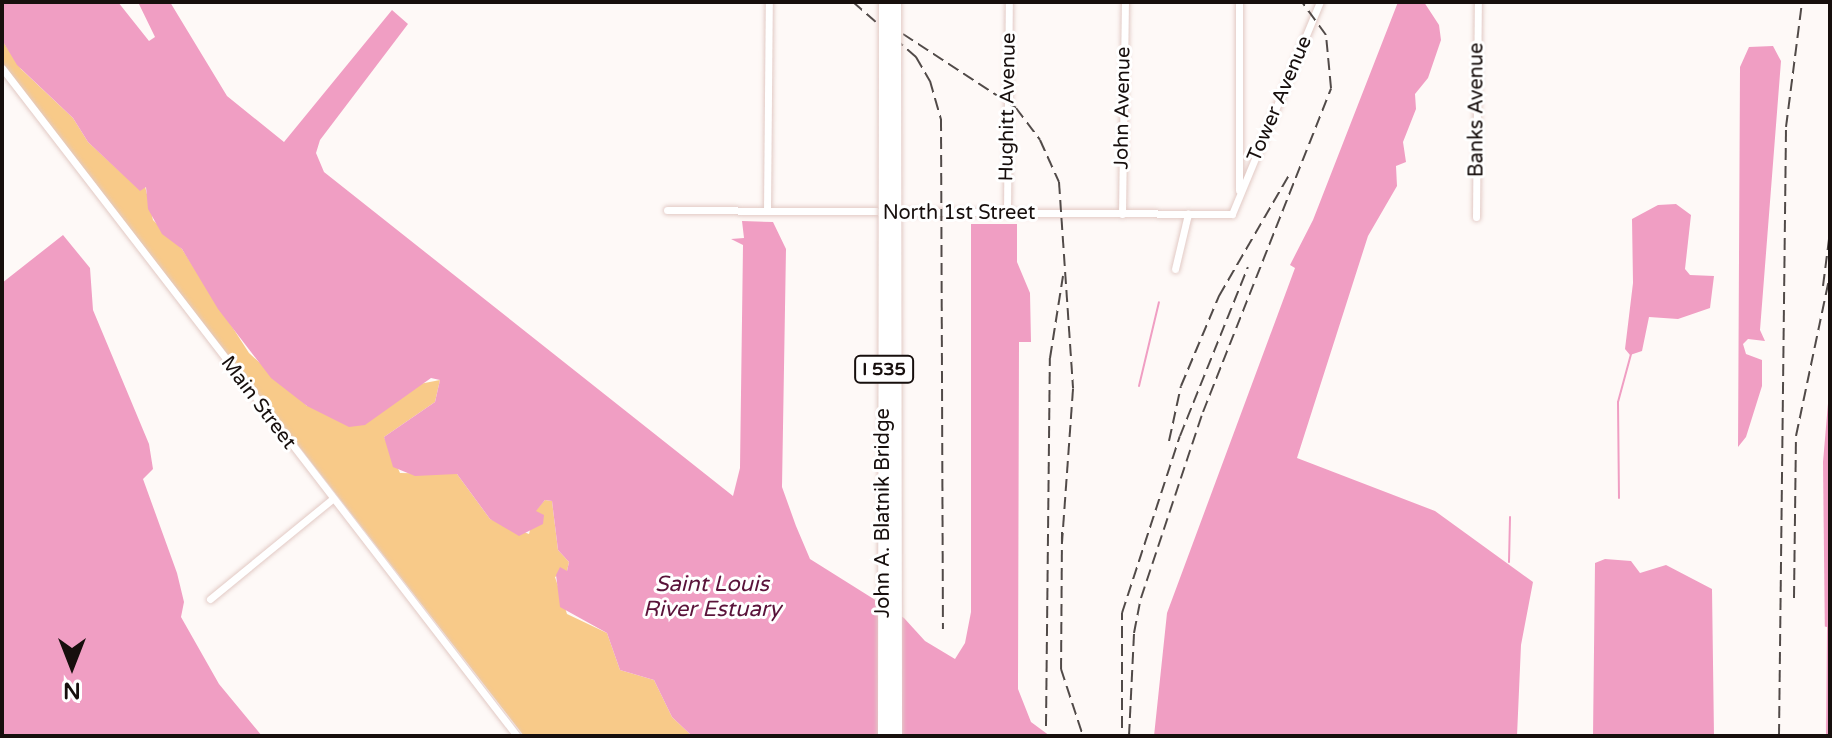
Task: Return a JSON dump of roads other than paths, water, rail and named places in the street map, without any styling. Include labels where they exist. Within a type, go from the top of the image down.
[{"type":"highway","name":"John A. Blatnik Bridge","points":[[884,736],[885,2]]},
{"type":"highway","name":"John A. Blatnik Bridge","points":[[895,2],[896,736]]},
{"type":"street","points":[[767,211],[769,2]]},
{"type":"street","name":"Hughitt Avenue","points":[[1007,213],[1009,2]]},
{"type":"street","name":"John Avenue","points":[[1122,214],[1125,2]]},
{"type":"street","points":[[1239,2],[1239,196]]},
{"type":"street","name":"Tower Avenue","points":[[1239,196],[1320,2]]},
{"type":"street","name":"Banks Avenue","points":[[1476,217],[1478,2]]},
{"type":"street","name":"Main Street","points":[[2,68],[517,736]]},
{"type":"street","name":"North 1st Street","points":[[667,210],[1232,214],[1239,196]]},
{"type":"street","points":[[1175,269],[1188,214]]},
{"type":"street","points":[[210,599],[332,499]]},
{"type":"water","name":"Saint Louis River Estuary","points":[[2,2],[118,2],[149,41],[155,37],[138,2],[170,2],[227,96],[284,142],[392,10],[408,24],[320,140],[316,153],[324,172],[733,496],[740,468],[743,245],[731,239],[744,238],[742,221],[773,222],[786,249],[782,487],[796,526],[810,559],[904,618],[925,641],[955,659],[965,643],[971,612],[971,224],[1017,224],[1017,262],[1030,293],[1031,342],[1019,342],[1018,689],[1031,722],[1050,736],[692,736],[672,717],[654,680],[620,670],[607,633],[560,607],[556,575],[560,567],[567,571],[569,562],[558,550],[552,501],[545,500],[536,511],[544,515],[543,524],[519,536],[490,519],[457,474],[415,476],[393,467],[384,437],[435,402],[440,380],[431,378],[365,425],[349,427],[307,406],[271,378],[218,309],[182,249],[162,234],[148,209],[146,187],[140,191],[88,142],[73,118],[17,65],[2,40]]},
{"type":"water","points":[[1398,2],[1424,2],[1439,25],[1441,40],[1428,78],[1415,94],[1416,109],[1403,142],[1406,162],[1396,166],[1397,186],[1368,236],[1297,458],[1435,511],[1533,582],[1521,645],[1517,736],[1154,736],[1167,613],[1295,268],[1290,265],[1313,220]]},
{"type":"water","points":[[1773,46],[1781,61],[1760,330],[1765,341],[1748,339],[1743,344],[1746,354],[1762,360],[1762,386],[1746,437],[1738,447],[1740,67],[1749,47]]},
{"type":"water","points":[[1676,204],[1691,215],[1685,269],[1690,275],[1714,276],[1710,308],[1678,319],[1649,317],[1642,351],[1630,355],[1625,349],[1633,283],[1632,219],[1658,205]]},
{"type":"water","points":[[63,235],[90,268],[93,310],[149,444],[153,469],[143,479],[177,573],[184,602],[181,617],[219,684],[262,736],[2,736],[2,283]]},
{"type":"water","points":[[1830,380],[1830,736],[1826,736],[1823,462]]},
{"type":"water","points":[[1605,559],[1631,561],[1640,573],[1666,565],[1712,589],[1714,736],[1593,736],[1595,563]]},
{"type":"waterway","points":[[1139,386],[1159,302]]},
{"type":"waterway","points":[[1619,498],[1618,402],[1631,354]]},
{"type":"waterway","points":[[1509,562],[1510,517]]},
{"type":"railway","points":[[853,2],[916,57],[930,81],[941,119],[943,629]]},
{"type":"railway","points":[[1129,736],[1134,633],[1141,598],[1203,412],[1331,88],[1326,35],[1302,2]]},
{"type":"railway","points":[[1779,736],[1786,127],[1802,2]]},
{"type":"railway","points":[[903,34],[1016,108],[1040,140],[1059,182],[1073,389],[1062,543]]},
{"type":"railway","points":[[1169,441],[1181,386],[1219,296],[1288,177]]},
{"type":"railway","points":[[1823,286],[1830,231]]},
{"type":"railway","points":[[1122,728],[1122,613],[1180,436],[1248,267]]},
{"type":"railway","points":[[1794,598],[1796,436],[1830,275]]},
{"type":"railway","points":[[1046,726],[1050,358],[1063,276]]},
{"type":"railway","points":[[1062,532],[1061,669],[1083,736]]}]
